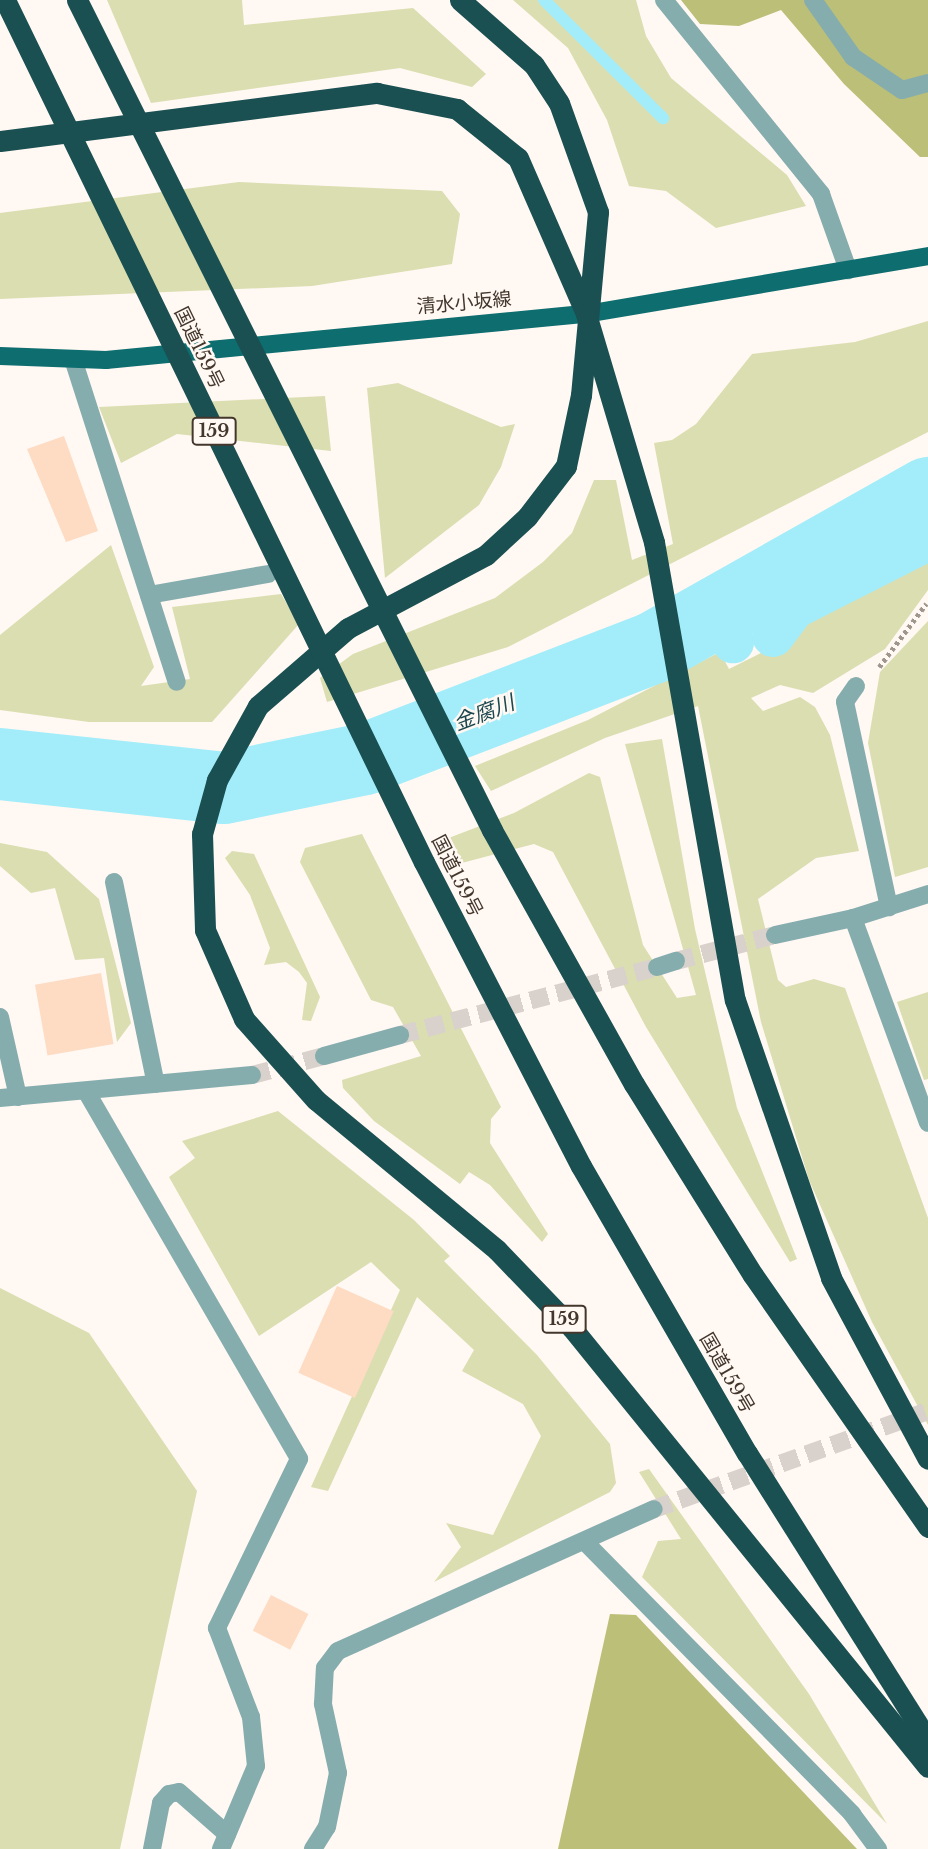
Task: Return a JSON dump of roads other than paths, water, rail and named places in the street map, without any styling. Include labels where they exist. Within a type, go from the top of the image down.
[{"type":"highway","name":"国道159号","points":[[5,0],[424,862],[581,1166],[747,1453],[928,1740]]},
{"type":"highway","points":[[77,0],[492,830],[634,1084],[753,1275],[928,1527]]},
{"type":"highway","name":"159","points":[[460,0],[534,65],[583,156],[598,212],[586,314],[581,395],[566,466],[527,517],[446,582],[348,628],[258,706],[216,780],[202,834],[205,930],[244,1019],[316,1100],[497,1250],[572,1328],[928,1767]]},
{"type":"highway","name":"159","points":[[0,141],[377,93],[457,109],[518,158],[586,314],[654,542],[735,1000],[792,1176],[831,1278],[928,1459]]},
{"type":"main road","name":"清水小坂線","points":[[0,356],[74,359],[586,314],[928,256]]},
{"type":"street","points":[[664,0],[821,194],[848,270]]},
{"type":"street","points":[[813,0],[853,57],[902,90],[928,83]]},
{"type":"street","points":[[74,359],[177,682]]},
{"type":"street","points":[[149,595],[268,575]]},
{"type":"street","points":[[856,686],[845,702],[889,907]]},
{"type":"street","points":[[114,883],[156,1084]]},
{"type":"street","points":[[775,935],[853,918],[928,894]]},
{"type":"street","points":[[853,918],[928,1123]]},
{"type":"street","points":[[657,967],[676,961]]},
{"type":"street","points":[[0,1017],[9,1097],[253,1075]]},
{"type":"street","points":[[324,1056],[400,1035]]},
{"type":"street","points":[[86,1091],[299,1459],[217,1628],[251,1717],[256,1766],[224,1842],[179,1792],[169,1794],[161,1802],[152,1849]]},
{"type":"street","points":[[313,1849],[327,1827],[338,1773],[323,1704],[325,1668],[338,1651],[586,1543],[654,1508]]},
{"type":"street","points":[[586,1543],[852,1814],[878,1849]]},
{"type":"waterway","points":[[544,0],[663,118]]},
{"type":"waterway","name":"金腐川","points":[[0,764],[224,788],[365,759],[653,648],[928,493]]},
{"type":"waterway","points":[[773,636],[794,608],[928,540]]},
{"type":"waterway","points":[[714,613],[733,642]]},
{"type":"tunnel","points":[[676,961],[775,935]]},
{"type":"tunnel","points":[[400,1035],[657,967]]},
{"type":"tunnel","points":[[252,1075],[324,1056]]},
{"type":"tunnel","points":[[654,1509],[928,1411]]}]
